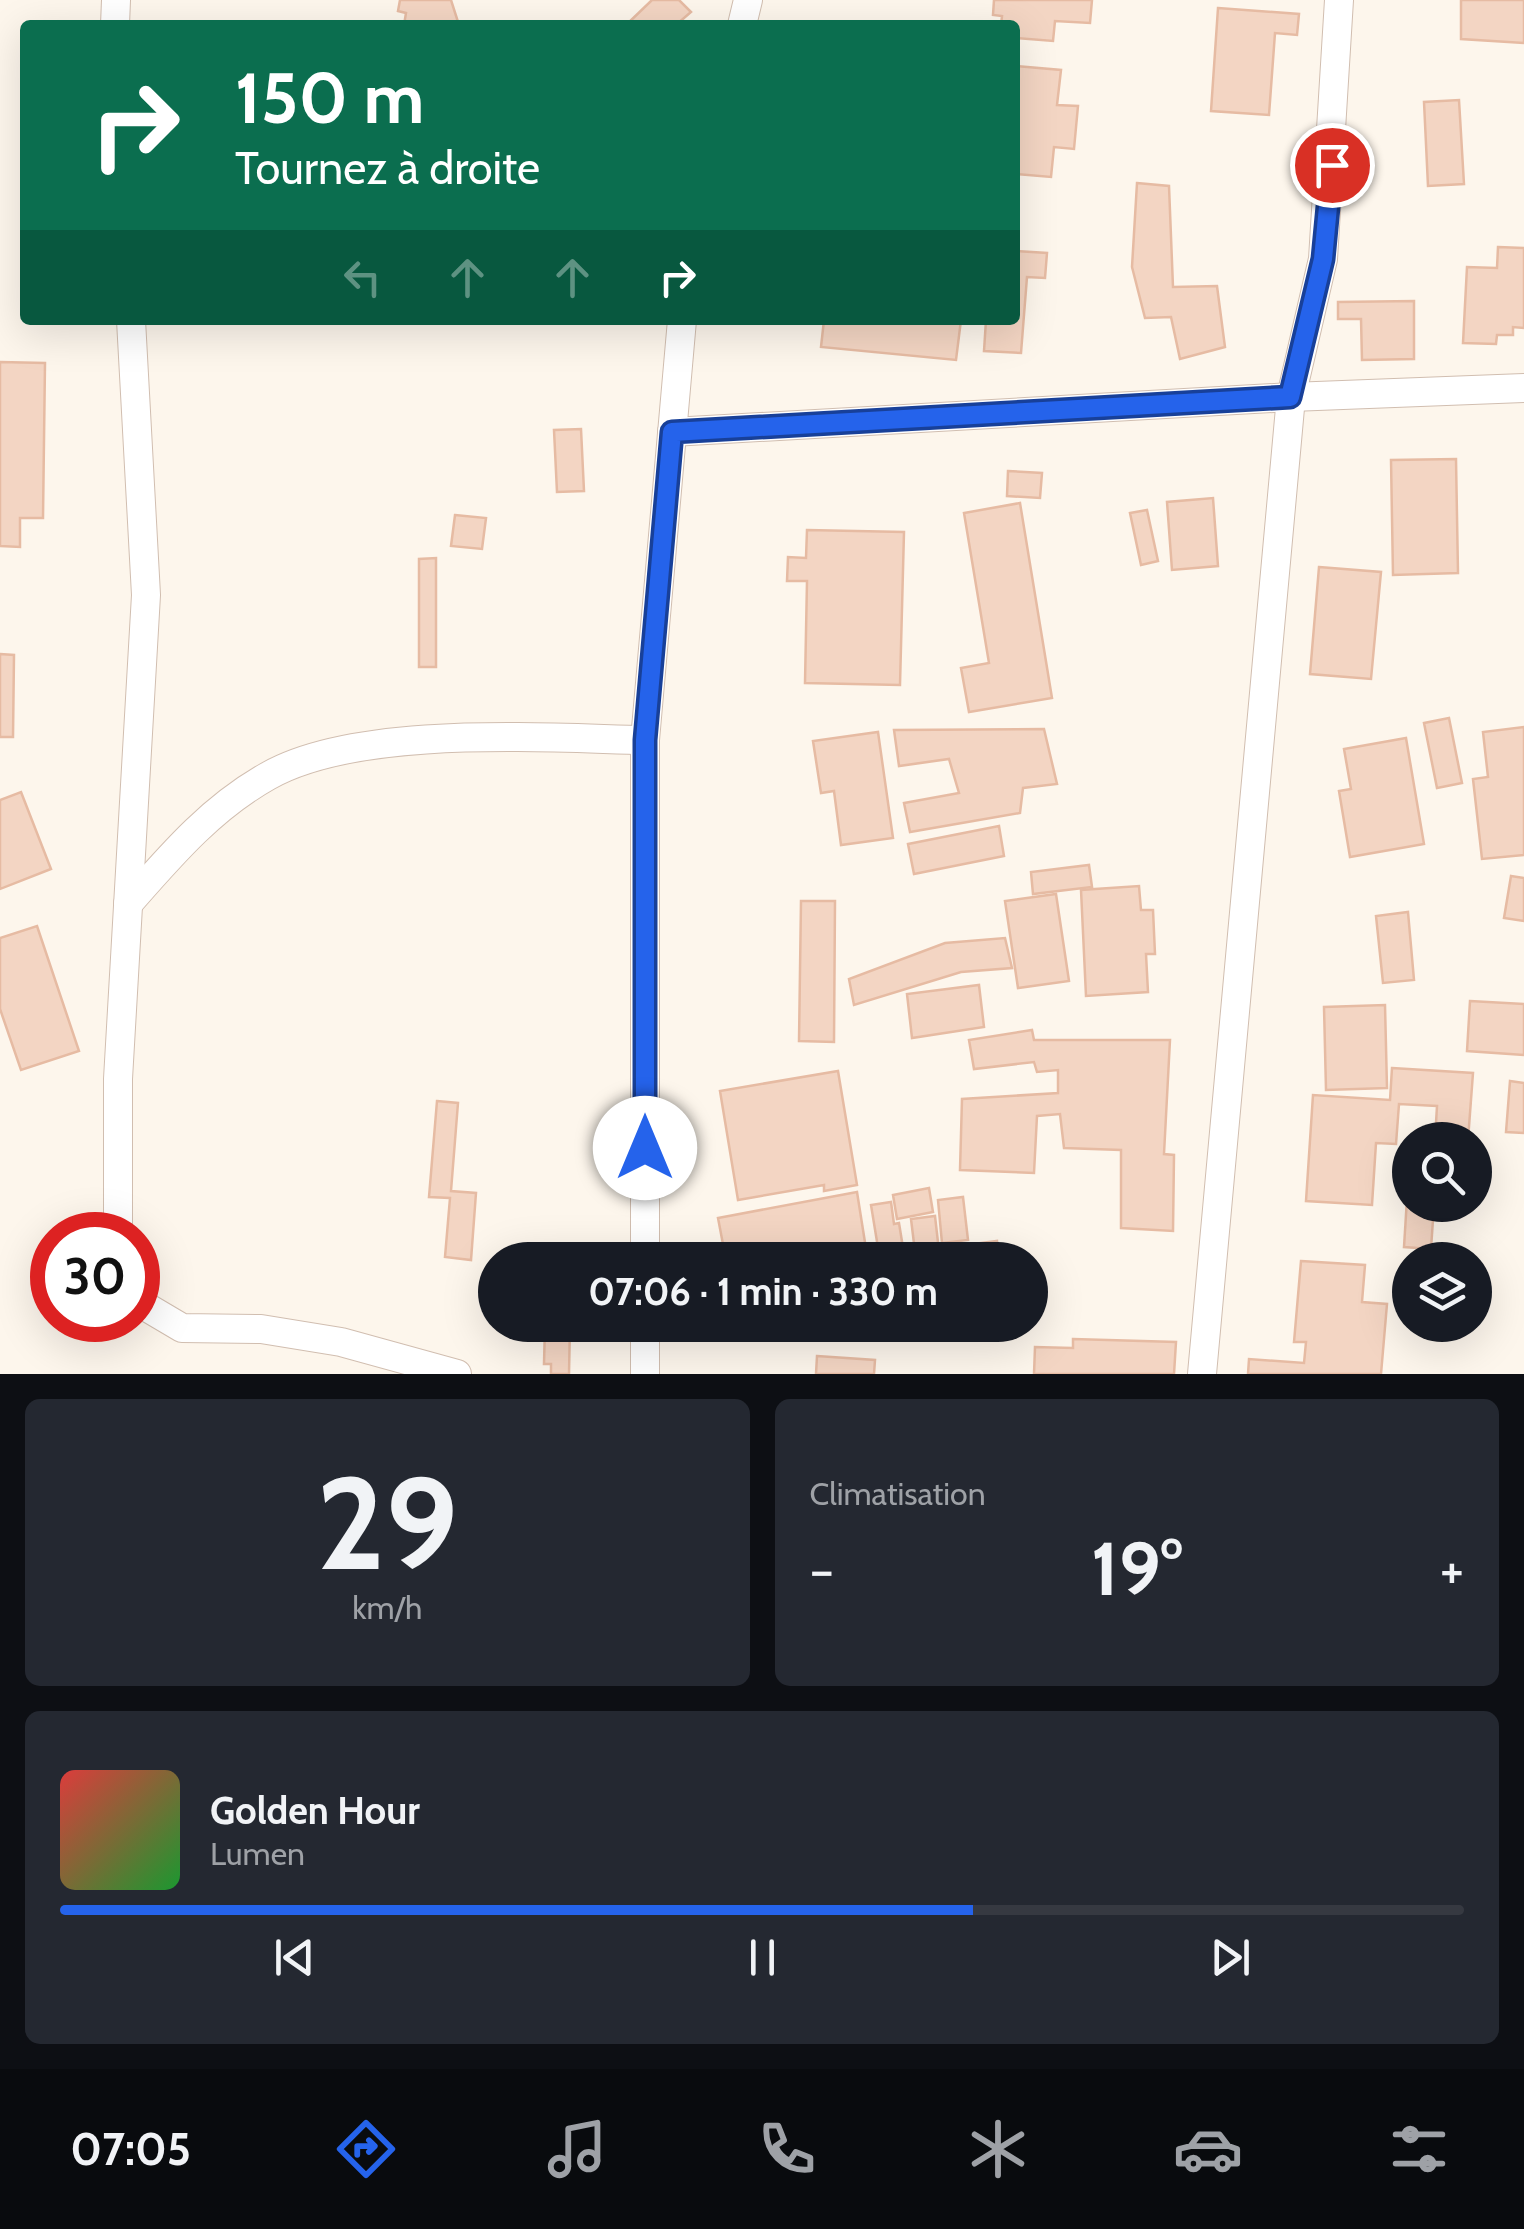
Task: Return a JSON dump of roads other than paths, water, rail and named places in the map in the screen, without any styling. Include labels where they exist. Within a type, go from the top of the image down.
[{"type":"street","points":[[1202,1374],[1290,397],[1323,259],[1339,0]]},
{"type":"street","points":[[118,1212],[118,1079],[146,595],[131,325]]},
{"type":"street","points":[[645,1242],[645,740],[682,325]]},
{"type":"street","points":[[672,432],[1290,397],[1524,388]]},
{"type":"street","points":[[128,904],[194,829],[270,774],[364,744],[498,738],[645,740]]},
{"type":"street","points":[[160,1315],[182,1328],[261,1328],[341,1342],[457,1374]]},
{"type":"street","points":[[645,1342],[645,1374]]}]
